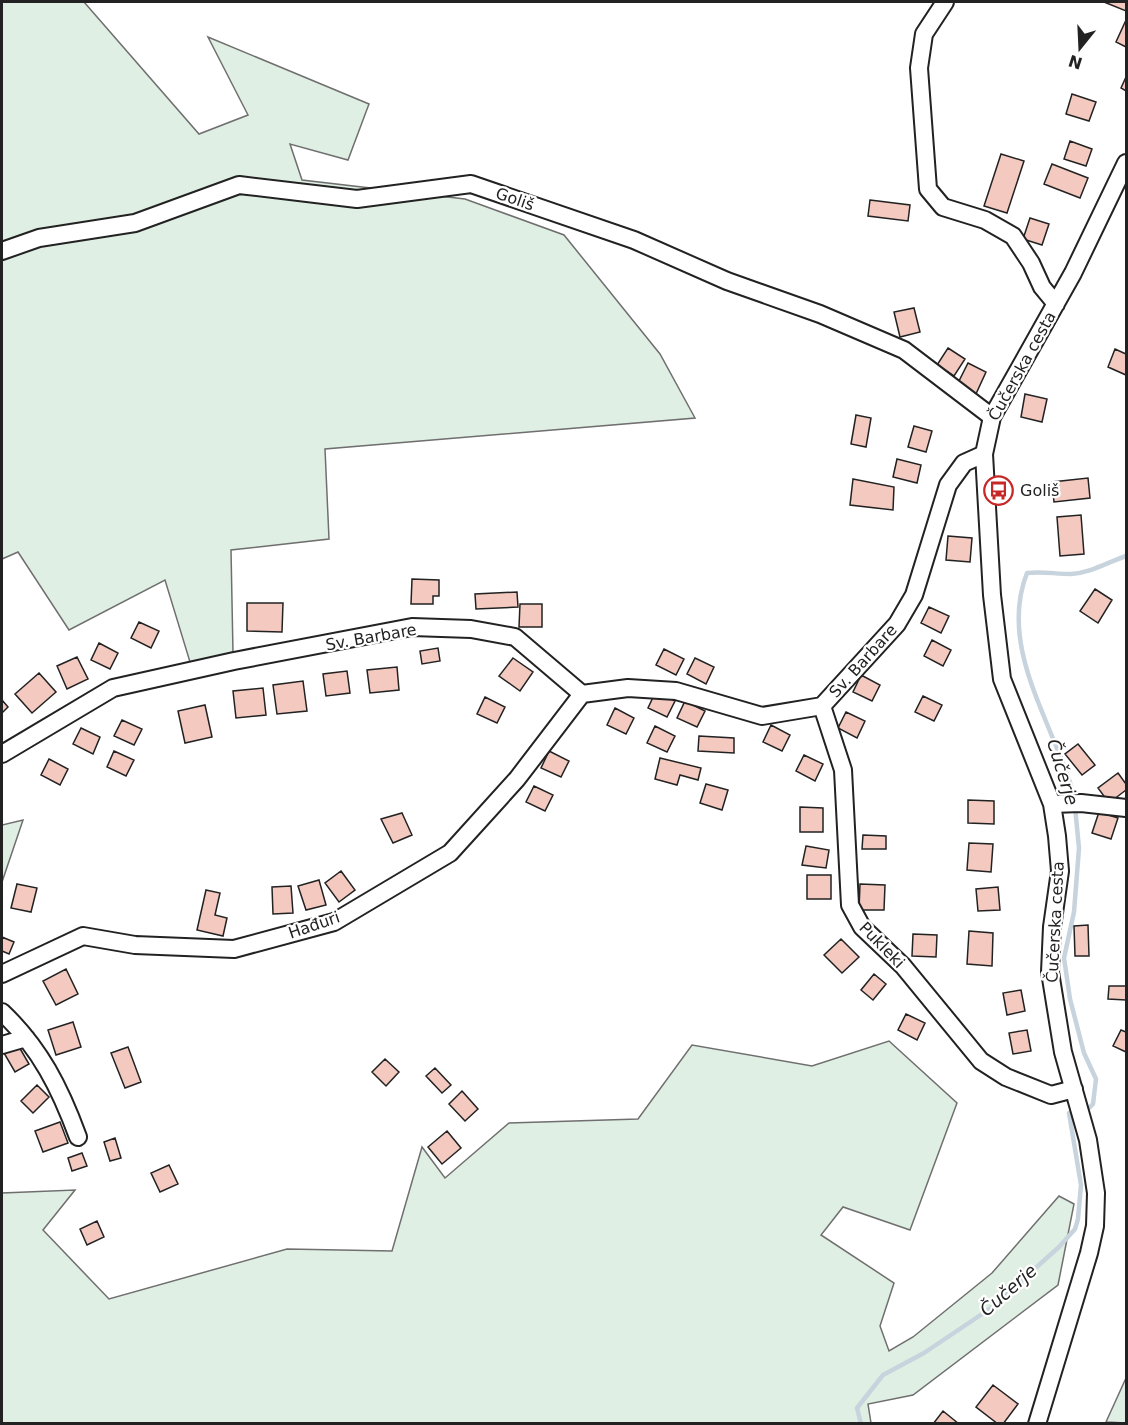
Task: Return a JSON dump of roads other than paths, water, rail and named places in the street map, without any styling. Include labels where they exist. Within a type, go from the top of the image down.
[{"type":"street","points":[[945,2],[924,34],[919,68],[928,189],[943,207],[985,220],[1013,236],[1031,263],[1042,287],[1056,304]]},
{"type":"street","name":"Čučerska cesta","points":[[1037,1424],[1095,1226],[1096,1193],[1088,1140],[1063,1052],[1050,972],[1052,927],[1066,804],[1002,679],[992,595],[984,454],[992,417],[1056,304],[1126,163]]},
{"type":"street","name":"Goliš","points":[[2,251],[39,238],[135,223],[239,185],[357,199],[471,184],[634,240],[727,281],[820,314],[904,350],[992,417]]},
{"type":"street","name":"Sv. Barbare","points":[[2,754],[113,688],[234,661],[412,627],[471,629],[515,637],[582,694],[628,688],[676,691],[762,716],[822,706],[897,624],[914,595],[948,485],[964,463],[984,454]]},
{"type":"street","name":"Hađuri","points":[[2,974],[83,936],[135,945],[234,949],[334,922],[450,853],[517,779],[582,694]]},
{"type":"street","name":"Pukleki","points":[[822,706],[843,770],[850,905],[862,927],[903,966],[981,1061],[1006,1077],[1051,1095],[1074,1089]]},
{"type":"street","points":[[1066,804],[1126,808]]},
{"type":"street","points":[[2,1012],[26,1038],[60,1089],[78,1137]]},
{"type":"street","points":[[2,1045],[26,1038]]},
{"type":"waterway","name":"Čučerje","points":[[1074,799],[1068,775],[1040,708],[1025,664],[1020,641],[1021,596],[1027,573],[1078,573],[1126,556]]},
{"type":"waterway","name":"Čučerje","points":[[1075,807],[1079,848],[1074,912],[1064,958],[1070,999],[1084,1053],[1096,1079],[1093,1104],[1089,1108]]},
{"type":"waterway","name":"Čučerje","points":[[861,1424],[857,1408],[883,1375],[924,1353],[991,1308],[1059,1247],[1075,1229],[1081,1185],[1069,1113]]},
{"type":"place","name":"Goliš","points":[[999,490]]}]
